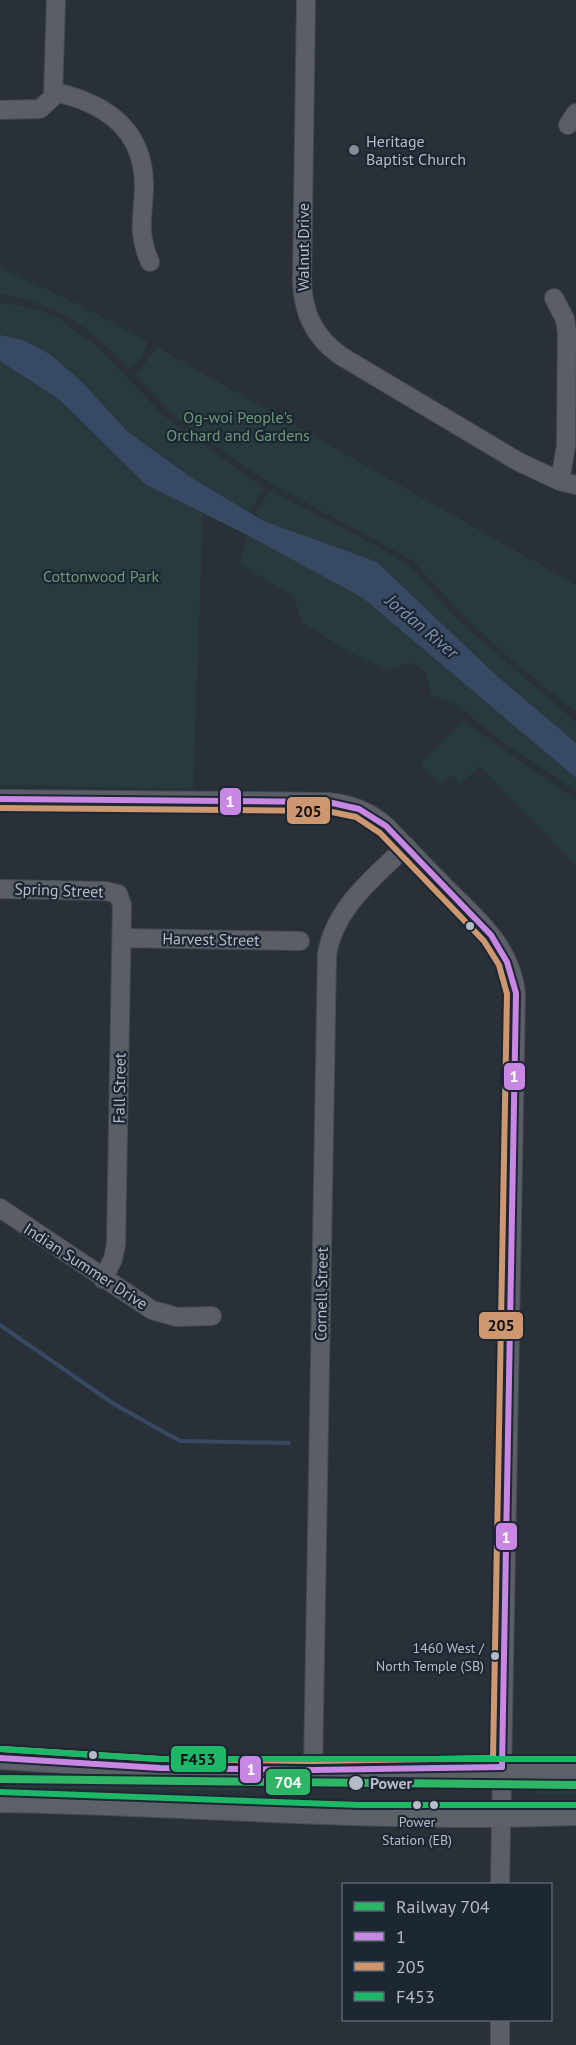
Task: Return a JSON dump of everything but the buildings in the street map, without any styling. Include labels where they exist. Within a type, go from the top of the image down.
[{"type":"main road","points":[[0,1758],[160,1768],[313,1770],[576,1768]]},
{"type":"main road","points":[[0,1801],[127,1804],[293,1813],[500,1816],[576,1814]]},
{"type":"street","points":[[0,110],[40,109],[51,102],[55,92],[56,0]]},
{"type":"street","name":"Walnut Drive","points":[[306,0],[302,281],[305,310],[311,324],[329,347],[341,356],[519,462],[568,483]]},
{"type":"street","points":[[55,92],[80,98],[96,105],[111,115],[132,139],[143,168],[141,238],[150,262]]},
{"type":"street","points":[[554,298],[563,313],[567,333],[568,483]]},
{"type":"street","points":[[0,799],[340,803],[354,806],[377,818],[406,846],[492,936],[510,963],[514,977],[500,1883]]},
{"type":"street","name":"Cornell Street","points":[[313,1770],[327,954],[335,924],[343,911],[406,846]]},
{"type":"street","name":"Spring Street","points":[[0,889],[97,890],[118,894]]},
{"type":"street","name":"Fall Street","points":[[103,1279],[113,1259],[116,1244],[122,938],[122,905],[118,894]]},
{"type":"street","name":"Harvest Street","points":[[122,938],[300,941]]},
{"type":"street","name":"Indian Summer Drive","points":[[0,1208],[103,1279],[159,1313],[177,1317],[212,1316]]},
{"type":"street","points":[[500,2021],[500,2045]]},
{"type":"green space","points":[[0,268],[80,305],[148,342],[142,357],[130,369],[86,329],[72,320],[41,305],[0,294]]},
{"type":"green space","points":[[0,303],[29,307],[50,314],[92,341],[164,416],[264,488],[250,512],[192,478],[128,432],[83,383],[23,340],[0,335]]},
{"type":"green space","name":"Og-woi People's Orchard and Gardens","points":[[157,347],[576,585],[576,712],[511,660],[463,615],[412,560],[270,483],[176,418],[136,375]]},
{"type":"green space","name":"Cottonwood Park","points":[[0,361],[61,400],[144,484],[203,514],[193,789],[0,785]]},
{"type":"green space","points":[[270,490],[384,550],[411,567],[458,620],[576,722],[576,743],[497,676],[379,563],[264,521],[256,513]]},
{"type":"green space","points":[[247,535],[363,598],[576,778],[576,790],[514,750],[479,724],[461,707],[431,695],[426,672],[410,663],[388,670],[343,649],[302,622],[294,597],[240,564]]},
{"type":"green space","points":[[463,721],[576,800],[576,866],[480,766],[460,785],[451,775],[441,784],[421,764]]},
{"type":"green space","points":[[3,1784],[247,1784],[247,1791],[3,1787]]},
{"type":"green space","points":[[535,1789],[576,1790],[576,1795],[535,1794],[533,1791]]},
{"type":"water","name":"Jordan River","points":[[0,335],[23,340],[51,355],[83,383],[128,432],[192,478],[264,521],[377,562],[497,676],[576,743],[576,778],[363,598],[247,535],[146,485],[60,400],[0,361]]},
{"type":"waterway","points":[[0,1325],[114,1404],[180,1441],[289,1443]]},
{"type":"rail line","name":"704","points":[[0,1779],[576,1785]]},
{"type":"transit line","name":"1","points":[[0,799],[328,802],[359,809],[386,826],[491,935],[507,962],[516,993],[502,1767]]},
{"type":"transit line","name":"205","points":[[0,808],[327,811],[356,817],[380,833],[484,941],[499,965],[507,994],[493,1758],[313,1761],[160,1759],[1,1749]]},
{"type":"transit line","name":"F453","points":[[1,1749],[160,1759],[576,1759]]},
{"type":"transit line","name":"1","points":[[0,1758],[160,1768],[313,1770],[502,1767]]},
{"type":"transit line","name":"F453","points":[[0,1792],[360,1805],[576,1805]]},
{"type":"place","name":"Heritage Baptist Church","points":[[354,150]]},
{"type":"place","name":"1460 West / North Temple (SB)","points":[[495,1656]]},
{"type":"place","name":"Power","points":[[356,1783]]},
{"type":"place","name":"Power Station (EB)","points":[[417,1805]]}]
